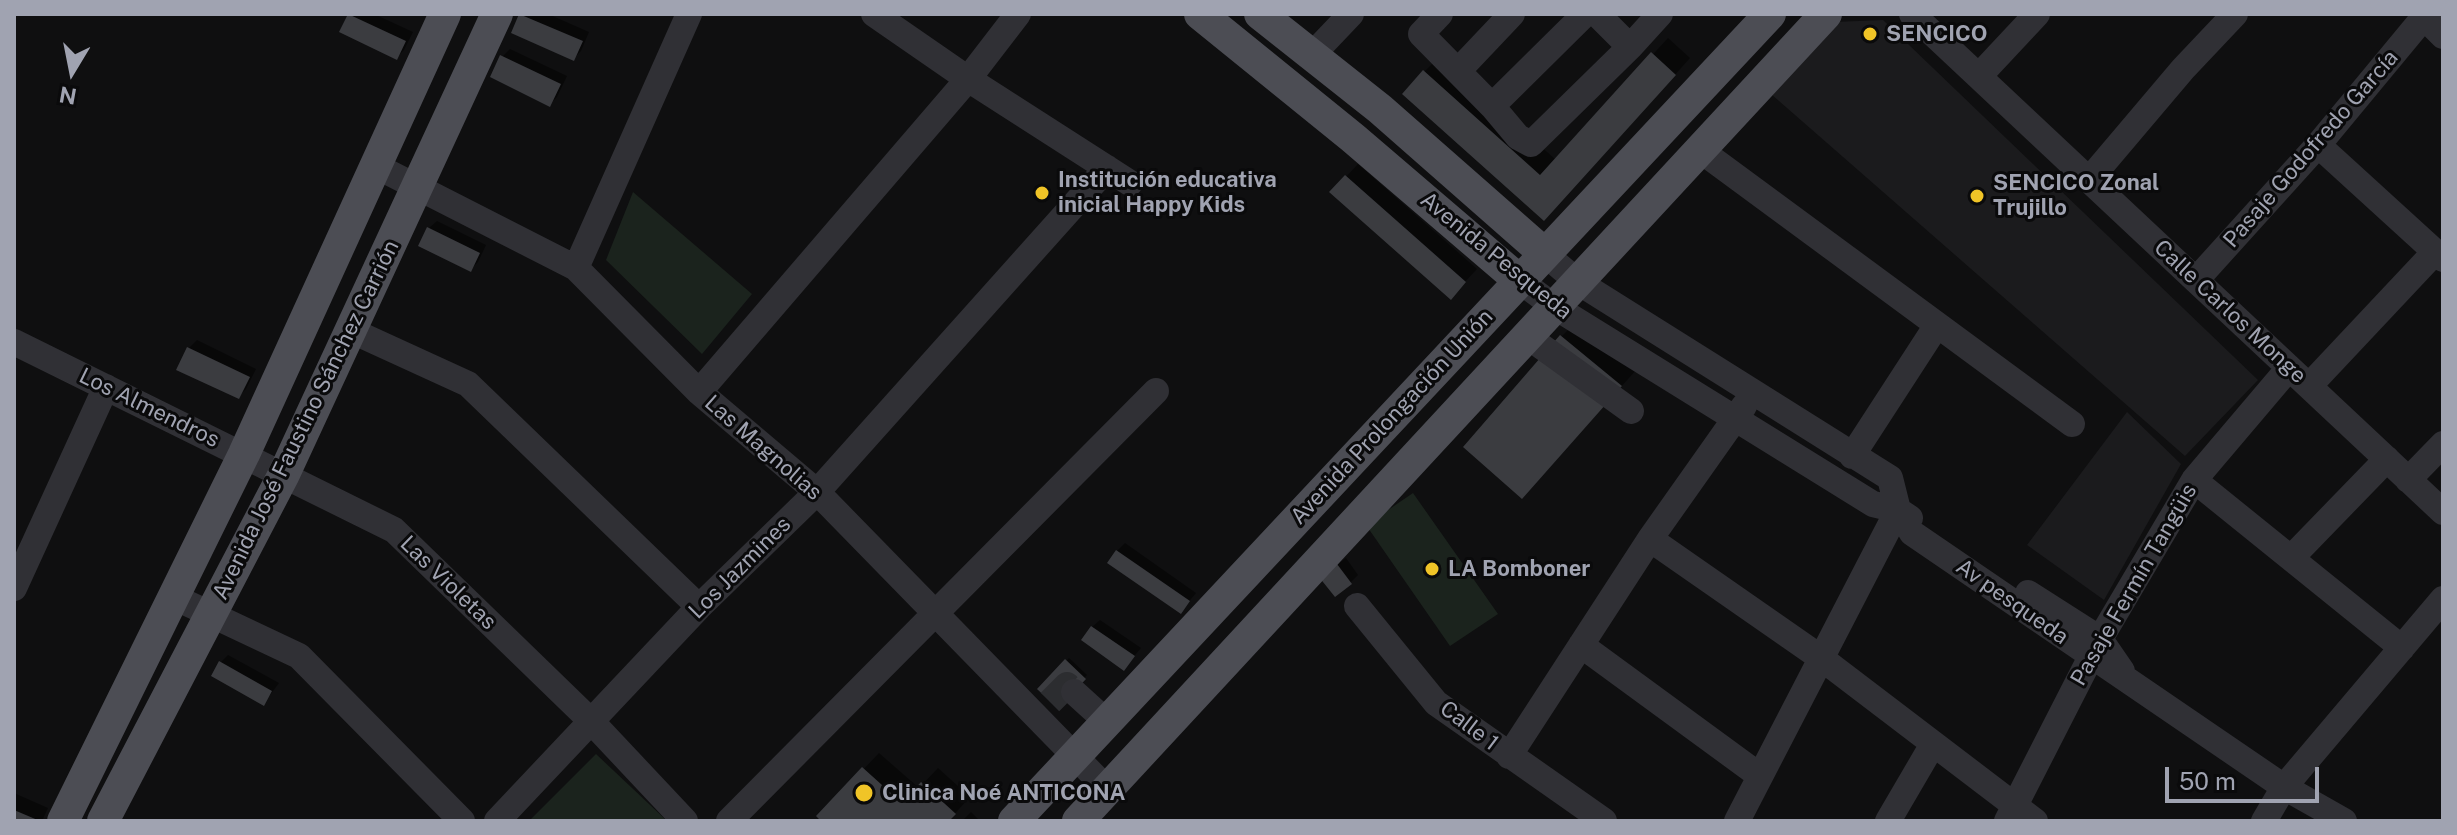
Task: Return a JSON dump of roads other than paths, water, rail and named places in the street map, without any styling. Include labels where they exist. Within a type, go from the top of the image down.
[{"type":"main road","name":"Avenida José Faustino Sánchez Carrión","points":[[63,821],[244,454],[445,14]]},
{"type":"main road","name":"Avenida José Faustino Sánchez Carrión","points":[[103,821],[284,474],[497,14]]},
{"type":"main road","name":"Avenida Pesqueda","points":[[1200,14],[1353,138],[1520,281]]},
{"type":"main road","name":"Avenida Pesqueda","points":[[1260,14],[1380,109],[1545,254]]},
{"type":"main road","name":"Avenida Prolongación Unión","points":[[1014,821],[1770,14]]},
{"type":"main road","name":"Avenida Prolongación Unión","points":[[1078,821],[1826,14]]},
{"type":"main road","points":[[1293,523],[1326,553]]},
{"type":"street","points":[[576,268],[689,14]]},
{"type":"street","points":[[874,14],[968,79],[1130,183]]},
{"type":"street","points":[[699,392],[968,79],[1018,14]]},
{"type":"street","points":[[1312,55],[1351,14]]},
{"type":"street","points":[[1440,14],[1421,34],[1518,137],[1531,144],[1660,14]]},
{"type":"street","points":[[1458,71],[1512,14]]},
{"type":"street","points":[[1492,106],[1585,14]]},
{"type":"street","points":[[1597,14],[1630,47]]},
{"type":"street","name":"Calle Carlos Monge","points":[[1912,14],[2443,512]]},
{"type":"street","points":[[1979,76],[2037,14]]},
{"type":"street","points":[[2089,180],[2183,69],[2235,14]]},
{"type":"street","name":"Pasaje Godofredo García","points":[[2196,280],[2429,22]]},
{"type":"street","points":[[1353,138],[1380,109]]},
{"type":"street","points":[[2309,386],[2439,256],[2318,145]]},
{"type":"street","points":[[1700,150],[2072,424]]},
{"type":"street","name":"Las Magnolias","points":[[376,166],[576,268],[699,392],[817,492],[935,614],[1053,704],[1074,757],[1107,789]]},
{"type":"street","name":"Los Jazmines","points":[[497,821],[699,607],[817,492],[1107,168]]},
{"type":"street","name":"Avenida Pesqueda","points":[[1545,254],[1578,282],[1890,478],[1898,510]]},
{"type":"street","name":"Avenida Pesqueda","points":[[1520,281],[1555,307],[1873,504],[1898,510],[2096,648]]},
{"type":"street","points":[[1852,456],[1937,325]]},
{"type":"street","points":[[350,330],[468,384],[699,607]]},
{"type":"street","points":[[1527,336],[1631,411]]},
{"type":"street","name":"Los Almendros","points":[[14,342],[284,474]]},
{"type":"street","name":"Pasaje Fermín Tangüis","points":[[2019,816],[2096,648],[2194,480],[2289,368]]},
{"type":"street","points":[[14,588],[106,387]]},
{"type":"street","points":[[729,821],[1156,391]]},
{"type":"street","points":[[1509,756],[1650,539],[1754,394]]},
{"type":"street","points":[[2408,480],[2443,444]]},
{"type":"street","points":[[2291,558],[2387,459]]},
{"type":"street","name":"Las Violetas","points":[[284,474],[394,530],[591,721],[685,821]]},
{"type":"street","points":[[2194,480],[2402,648]]},
{"type":"street","points":[[1737,821],[1898,510]]},
{"type":"street","points":[[1650,539],[1821,658],[1933,744],[2019,816]]},
{"type":"street","points":[[174,597],[299,656],[462,821]]},
{"type":"street","points":[[2264,821],[2284,787],[2443,599]]},
{"type":"street","name":"Calle 1","points":[[1357,606],[1436,703],[1604,821]]},
{"type":"street","points":[[1581,645],[1760,776]]},
{"type":"street","name":"Av pesqueda","points":[[2096,648],[2134,687],[2284,787]]},
{"type":"street","points":[[1053,704],[1107,722]]},
{"type":"street","points":[[1888,821],[1933,744]]},
{"type":"street","points":[[2284,787],[2344,821]]},
{"type":"tunnel","points":[[1050,702],[1067,685],[1074,692]]},
{"type":"place","name":"SENCICO","points":[[1870,34]]},
{"type":"place","name":"Institución educativa inicial Happy Kids","points":[[1042,193]]},
{"type":"place","name":"SENCICO Zonal Trujillo","points":[[1977,196]]},
{"type":"place","name":"LA Bomboner","points":[[1432,569]]},
{"type":"place","name":"Clinica Noé ANTICONA","points":[[864,793]]}]
